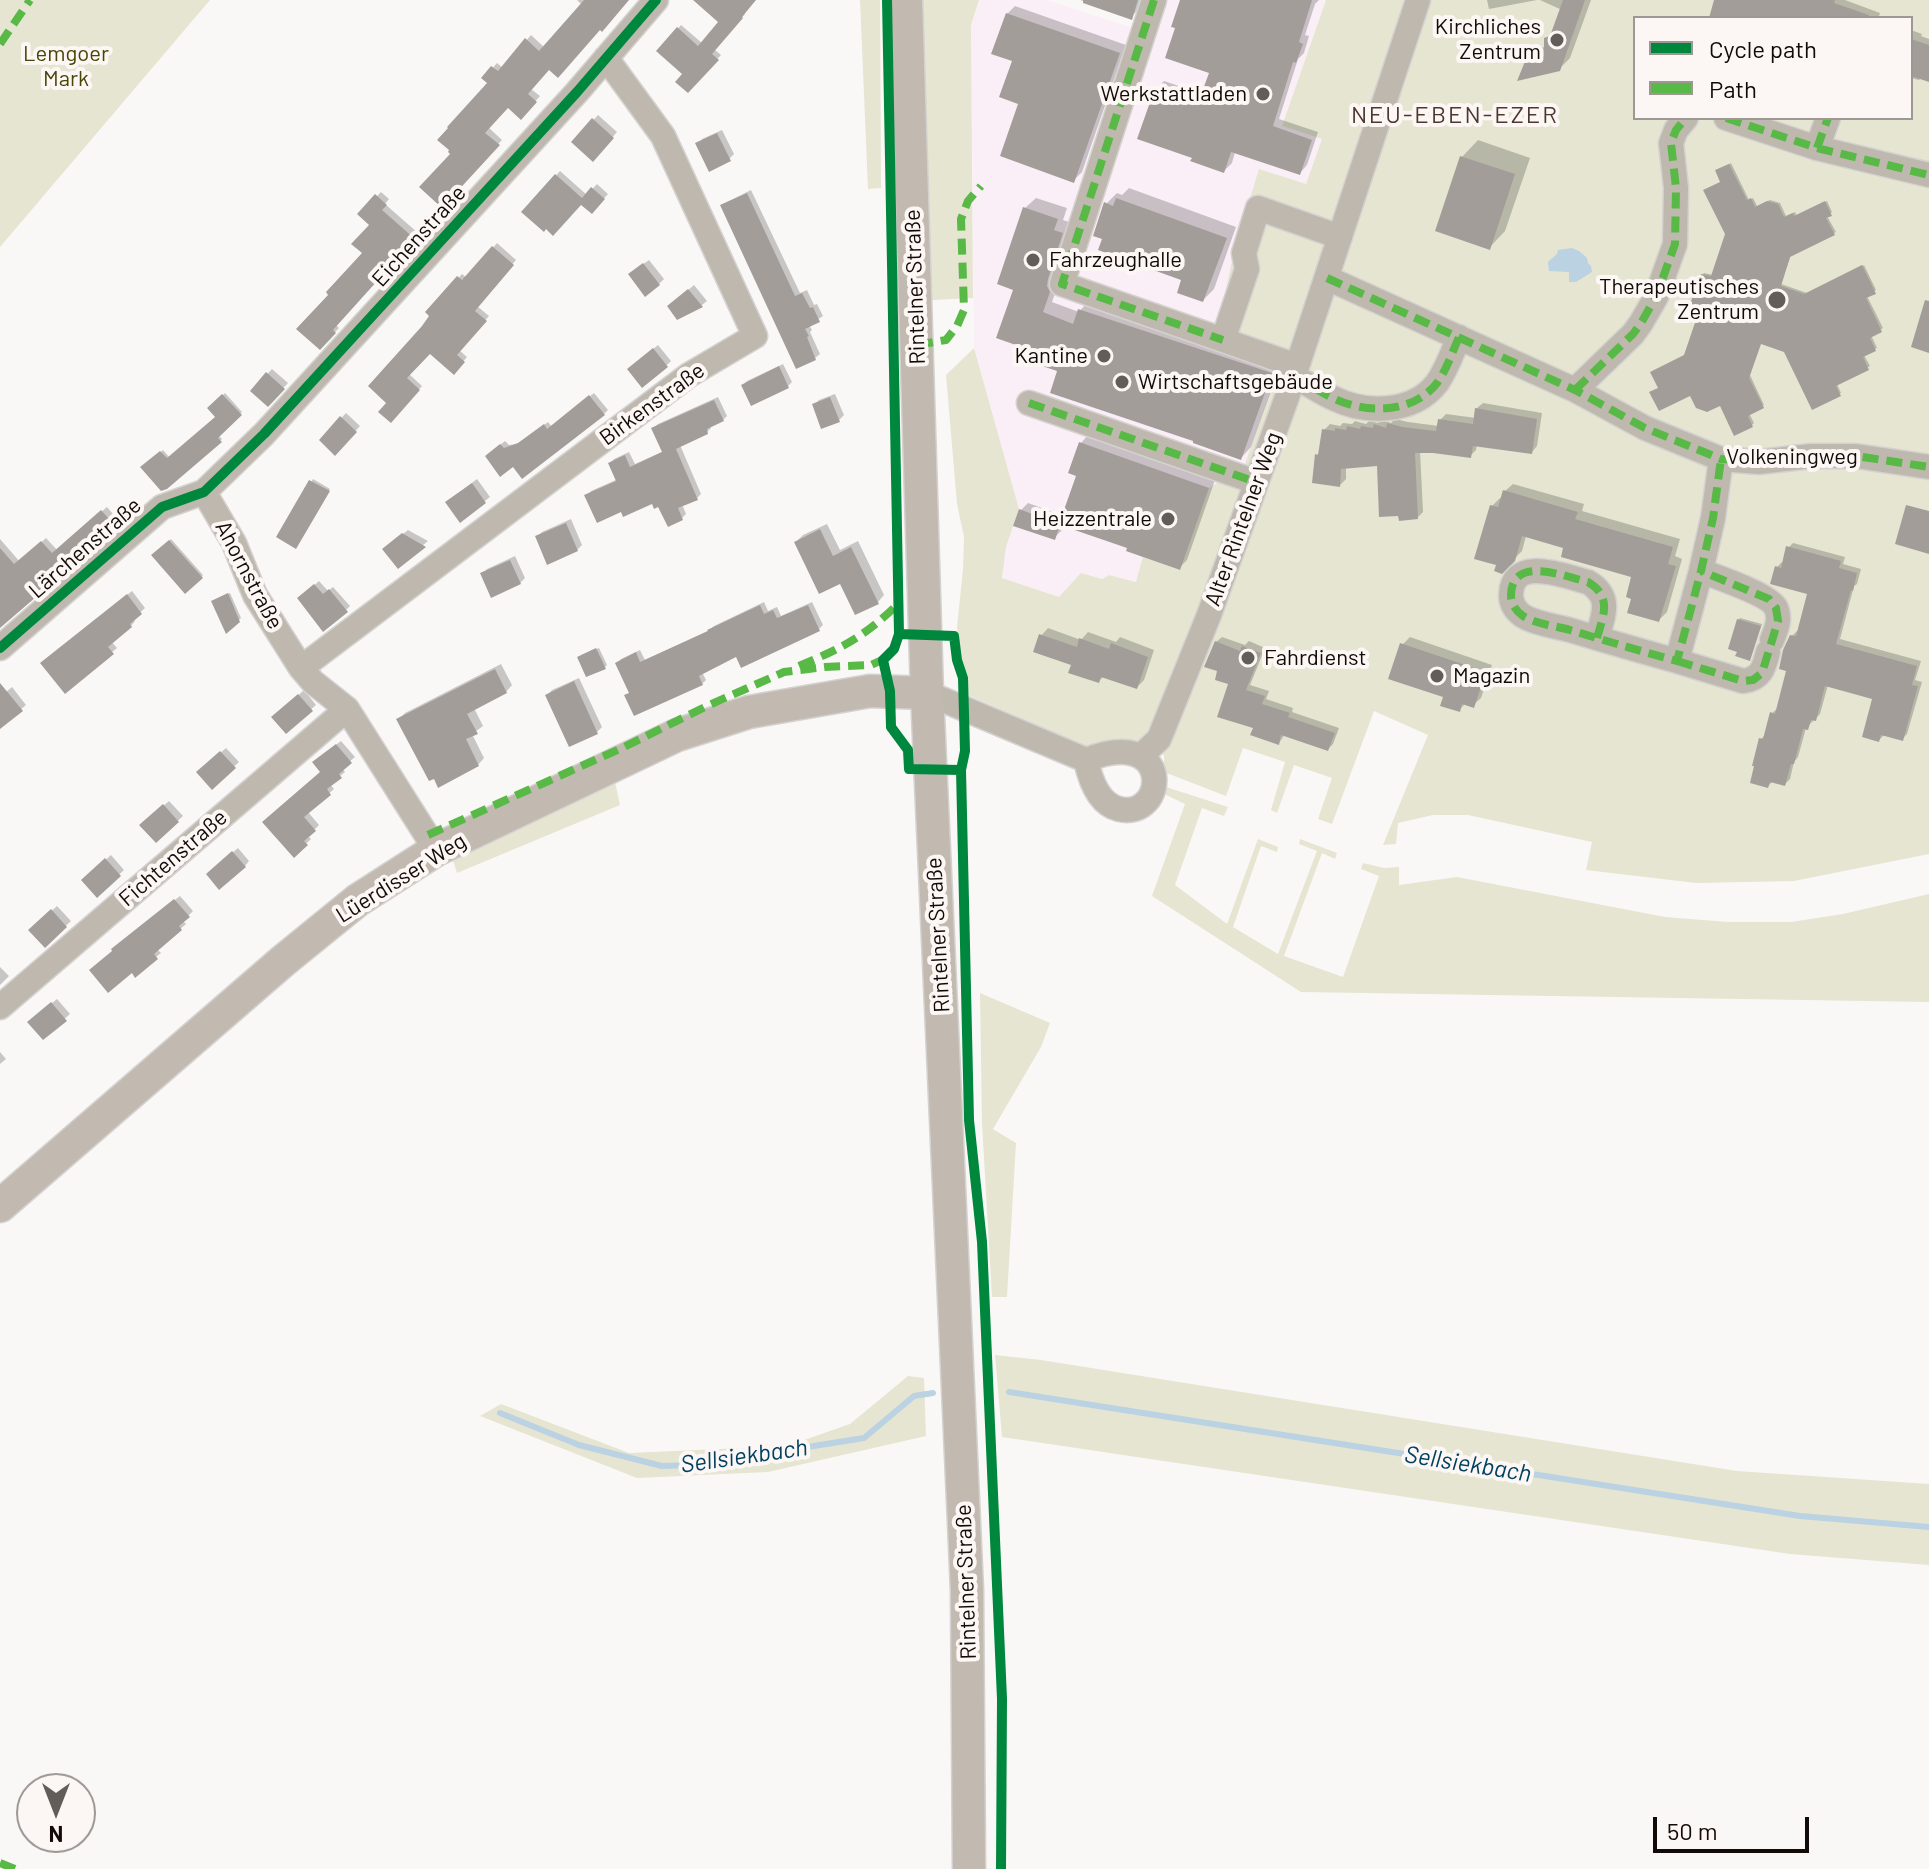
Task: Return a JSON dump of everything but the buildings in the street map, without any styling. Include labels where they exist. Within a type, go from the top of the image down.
[{"type":"main road","name":"Rintelner Straße","points":[[906,0],[927,693],[967,1590],[969,1869]]},
{"type":"main road","name":"Lüerdisser Weg","points":[[0,1206],[283,961],[358,900],[436,850],[677,735],[749,712],[870,691],[927,693]]},
{"type":"street","name":"Eichenstraße","points":[[204,492],[296,400],[656,0]]},
{"type":"street","points":[[1154,0],[1062,284],[1223,340],[1296,372],[1335,400],[1355,406],[1380,409],[1405,405],[1423,396],[1436,384],[1459,337]]},
{"type":"street","name":"Alter Rintelner Weg","points":[[1141,756],[1159,739],[1209,615],[1296,372],[1418,0]]},
{"type":"street","name":"Birkenstraße","points":[[301,668],[689,375],[755,336],[663,136],[606,58]]},
{"type":"street","points":[[1575,390],[1633,334],[1656,297],[1675,244],[1676,188],[1671,143],[1684,120]]},
{"type":"street","points":[[1735,120],[1817,148],[1929,175]]},
{"type":"street","points":[[1817,148],[1827,120]]},
{"type":"street","points":[[1223,340],[1247,269],[1244,253],[1258,208],[1340,237]]},
{"type":"street","name":"Volkeningweg","points":[[1327,278],[1575,390],[1645,428],[1721,459],[1759,462],[1811,456],[1856,456],[1929,467]]},
{"type":"street","points":[[1029,403],[1256,482]]},
{"type":"street","points":[[1677,661],[1713,518],[1721,459]]},
{"type":"street","name":"Lärchenstraße","points":[[0,648],[162,507],[204,492]]},
{"type":"street","name":"Ahornstraße","points":[[204,492],[234,543],[255,595],[301,668],[313,682],[347,709],[436,850]]},
{"type":"street","points":[[1597,638],[1743,681],[1753,680],[1762,673],[1778,621],[1776,608],[1769,599],[1701,571]]},
{"type":"street","points":[[927,693],[1086,760],[1121,751],[1141,756],[1154,772],[1152,794],[1137,809],[1128,812],[1113,808],[1095,787],[1086,760]]},
{"type":"street","name":"Fichtenstraße","points":[[0,1007],[347,709]]},
{"type":"shaded area","points":[[979,0],[1047,0],[1149,33],[1160,0],[1326,0],[1282,126],[1322,139],[1306,185],[1259,170],[1283,353],[1244,467],[1180,570],[1136,582],[1110,575],[1059,597],[1002,578],[1006,547],[1019,509],[974,348],[971,25]]},
{"type":"green space","name":"Lemgoer Mark","points":[[0,0],[210,0],[0,247]]},
{"type":"green space","points":[[860,0],[880,0],[881,188],[868,189]]},
{"type":"green space","points":[[915,0],[979,0],[971,25],[973,298],[915,301]]},
{"type":"green space","points":[[1326,0],[1929,0],[1929,854],[1794,881],[1696,883],[1586,870],[1592,842],[1468,815],[1433,815],[1398,823],[1396,844],[1383,845],[1428,735],[1374,711],[1332,824],[1318,819],[1332,778],[1294,765],[1277,813],[1271,810],[1285,762],[1243,748],[1226,796],[1164,772],[1164,755],[1128,745],[1091,749],[968,695],[968,677],[960,655],[957,627],[964,537],[957,504],[946,375],[974,348],[1019,509],[1006,547],[1002,578],[1059,597],[1081,573],[1102,579],[1109,575],[1136,582],[1143,557],[1179,570],[1209,488],[1244,467],[1283,354],[1218,327],[1235,247],[1259,169],[1306,184],[1322,139],[1282,126]]},
{"type":"green space","points":[[615,782],[620,805],[457,873],[452,857]]},
{"type":"green space","points":[[1166,787],[1228,807],[1224,816],[1202,808],[1175,885],[1227,924],[1258,839],[1278,847],[1277,852],[1261,846],[1233,927],[1278,954],[1317,851],[1299,844],[1300,839],[1337,853],[1335,859],[1322,853],[1284,956],[1343,977],[1379,876],[1361,869],[1363,863],[1384,868],[1399,867],[1399,885],[1457,877],[1665,917],[1728,922],[1791,922],[1843,914],[1929,894],[1929,1002],[1301,992],[1152,896],[1185,804],[1164,794]]},
{"type":"green space","points":[[980,993],[1050,1023],[1041,1047],[993,1129],[1016,1143],[1007,1297],[992,1297],[982,1123]]},
{"type":"green space","points":[[995,1355],[1737,1471],[1929,1484],[1929,1565],[1790,1554],[1002,1437]]},
{"type":"green space","points":[[908,1376],[924,1378],[926,1436],[768,1472],[637,1478],[480,1416],[501,1404],[629,1453],[787,1446],[850,1424]]},
{"type":"water","points":[[1572,248],[1587,258],[1592,272],[1576,282],[1569,282],[1569,272],[1549,271],[1548,262],[1558,250]]},
{"type":"waterway","name":"Sellsiekbach","points":[[1009,1392],[1800,1516],[1929,1527]]},
{"type":"waterway","name":"Sellsiekbach","points":[[500,1413],[579,1445],[662,1466],[694,1465],[864,1438],[914,1396],[933,1393]]},
{"type":"marked path","points":[[0,44],[30,0]]},
{"type":"marked path","points":[[1154,0],[1062,284],[1223,340]]},
{"type":"marked path","points":[[1575,390],[1633,334],[1656,297],[1675,244],[1676,188],[1671,143],[1684,120]]},
{"type":"marked path","points":[[1732,120],[1817,148],[1929,175]]},
{"type":"marked path","points":[[1817,148],[1827,120]]},
{"type":"marked path","points":[[917,345],[946,340],[964,310],[961,219],[968,201],[981,186]]},
{"type":"marked path","points":[[1327,278],[1575,390],[1645,428],[1721,459],[1759,462],[1811,456],[1856,456],[1929,467]]},
{"type":"marked path","points":[[1294,377],[1328,396],[1359,407],[1402,406],[1415,401],[1437,383],[1459,337]]},
{"type":"marked path","points":[[1029,403],[1256,482]]},
{"type":"marked path","points":[[1597,638],[1603,615],[1604,607],[1601,594],[1588,582],[1542,571],[1520,575],[1514,582],[1511,595],[1513,604],[1528,619],[1677,661],[1713,518],[1721,459]]},
{"type":"marked path","points":[[1677,661],[1743,681],[1753,680],[1762,673],[1778,621],[1776,608],[1769,599],[1701,571]]},
{"type":"marked path","points":[[799,666],[852,641],[898,604]]},
{"type":"marked path","points":[[428,835],[784,672],[871,665],[886,658]]},
{"type":"marked path","points":[[0,1863],[15,1869]]},
{"type":"cycle path","points":[[0,648],[162,507],[204,492],[264,434],[577,92],[656,0]]},
{"type":"cycle path","points":[[887,0],[899,634],[894,649],[883,660],[890,691],[891,727],[908,750],[909,769],[961,770]]},
{"type":"cycle path","points":[[899,634],[954,636],[963,678],[965,751],[961,770],[969,1120],[982,1242],[1002,1699],[1001,1869]]},
{"type":"place","name":"Kirchliches Zentrum","points":[[1557,40]]},
{"type":"place","name":"Werkstattladen","points":[[1263,94]]},
{"type":"place","name":"Fahrzeughalle","points":[[1033,260]]},
{"type":"place","name":"Therapeutisches Zentrum","points":[[1777,300]]},
{"type":"place","name":"Kantine","points":[[1104,356]]},
{"type":"place","name":"Wirtschaftsgebäude","points":[[1122,382]]},
{"type":"place","name":"Heizzentrale","points":[[1168,519]]},
{"type":"place","name":"Fahrdienst","points":[[1248,658]]},
{"type":"place","name":"Magazin","points":[[1437,676]]},
{"type":"district","name":"NEU-EBEN-EZER","points":[[1455,115]]}]
